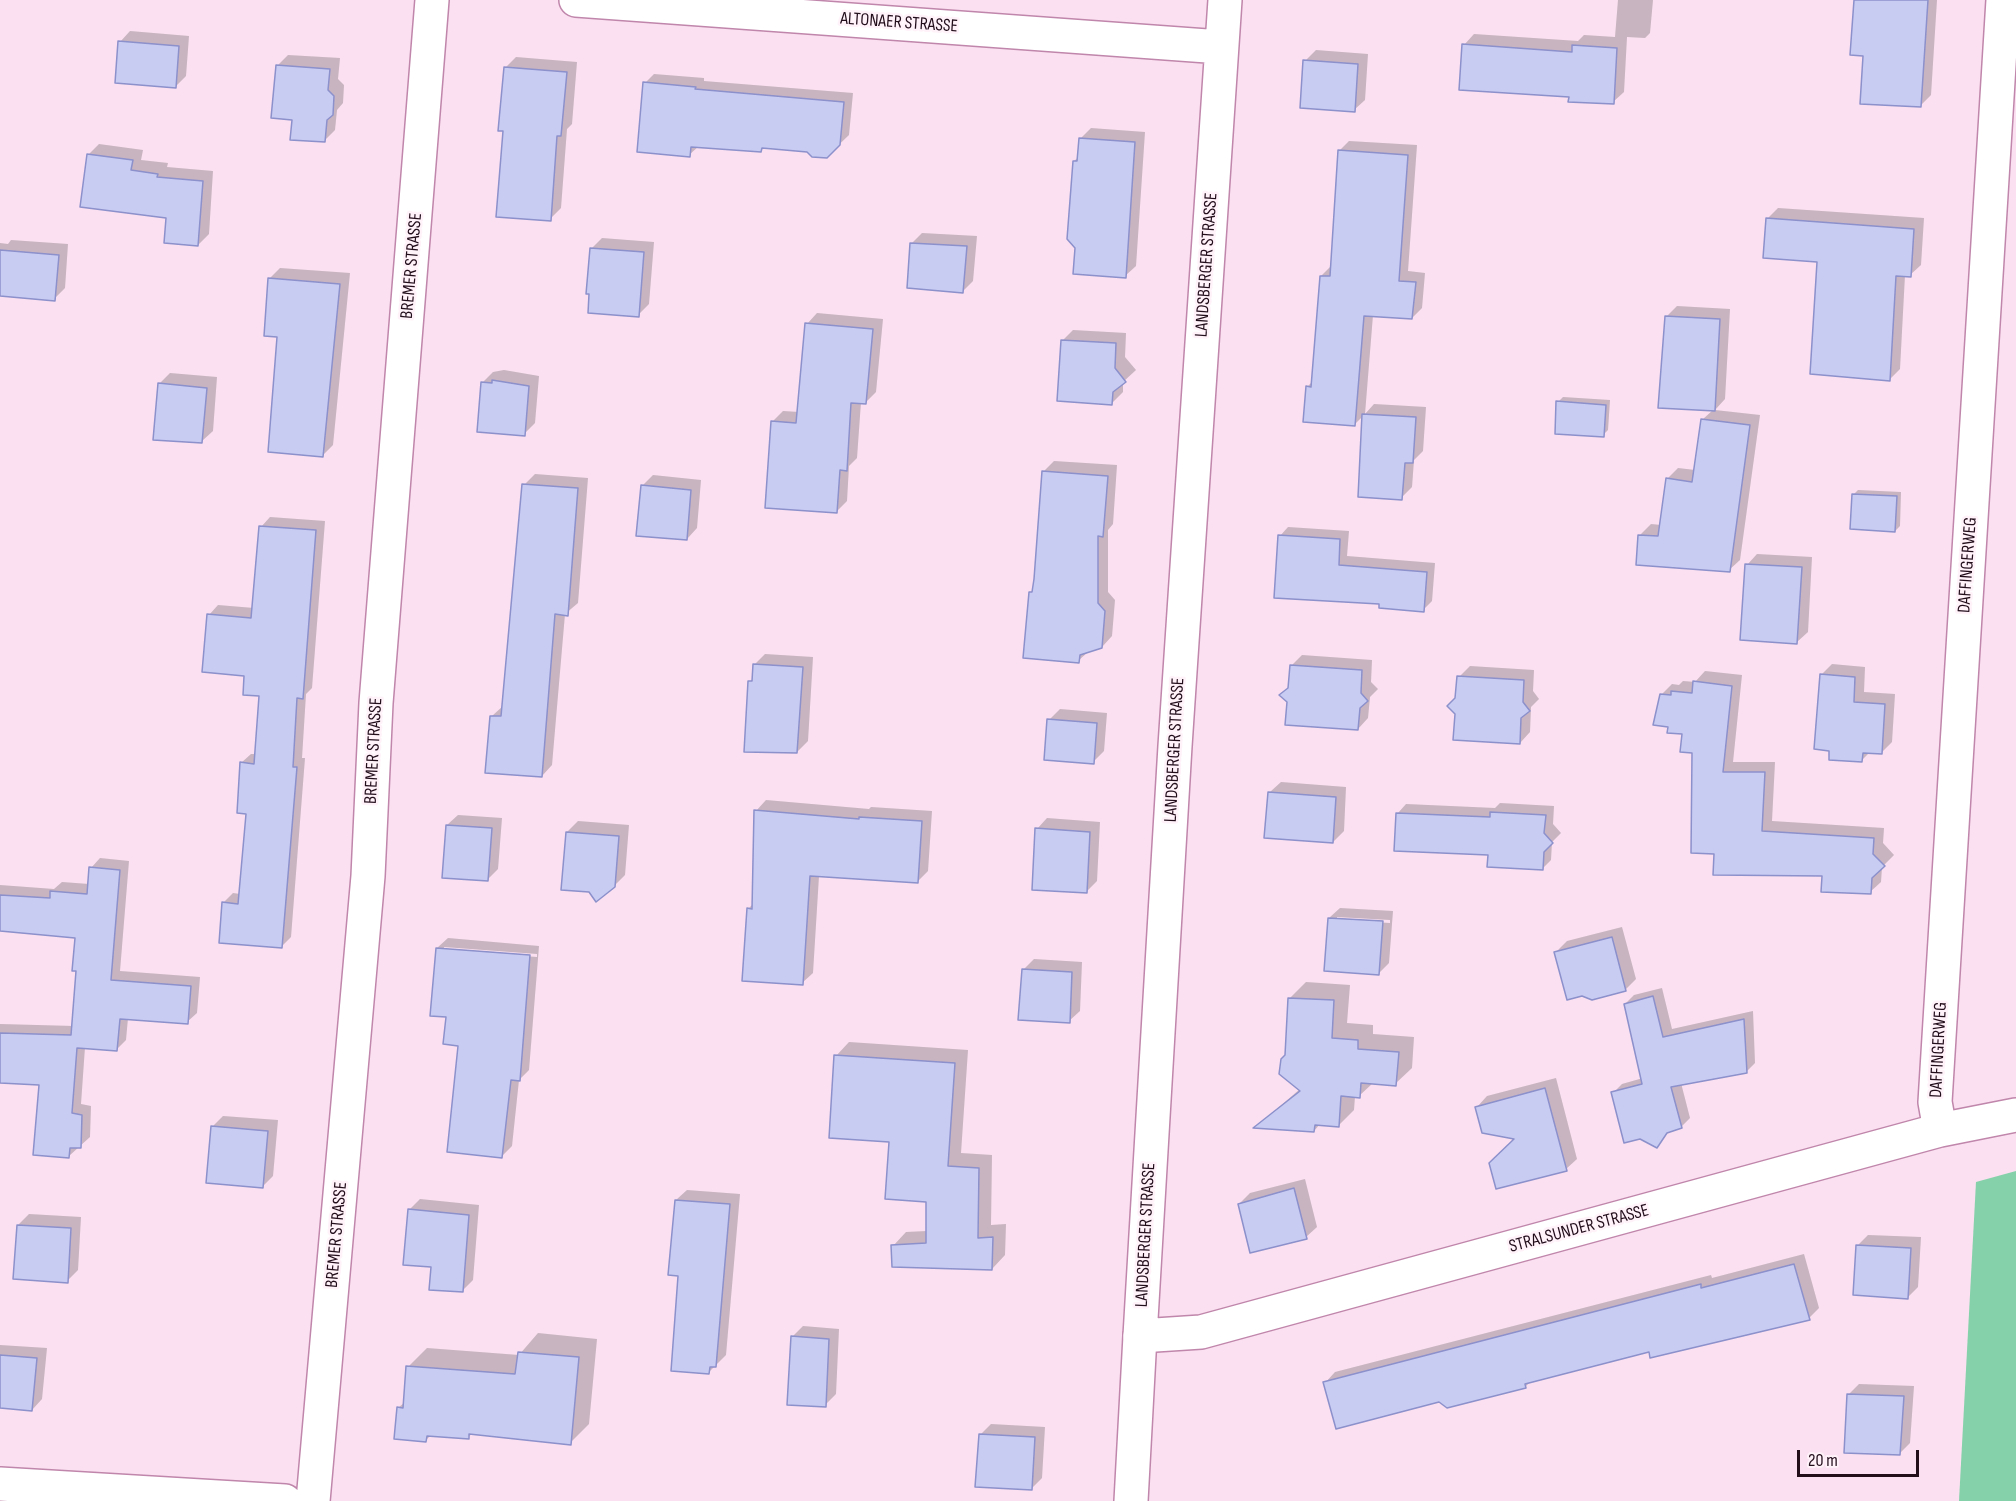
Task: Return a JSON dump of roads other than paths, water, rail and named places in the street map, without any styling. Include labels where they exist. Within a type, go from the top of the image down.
[{"type":"street","name":"BREMER STRASSE","points":[[313,1501],[368,876],[376,703],[432,0]]},
{"type":"street","name":"ALTONAER STRASSE","points":[[576,0],[1221,47]]},
{"type":"street","name":"LANDSBERGER STRASSE","points":[[1131,1501],[1175,746],[1225,0]]},
{"type":"street","name":"DAFFINGERWEG","points":[[1940,1130],[1935,1102],[2003,0]]},
{"type":"street","name":"STRALSUNDER STRASSE","points":[[1140,1336],[1201,1332],[1940,1130],[2016,1115]]},
{"type":"street","points":[[0,1484],[242,1496],[285,1501]]}]
